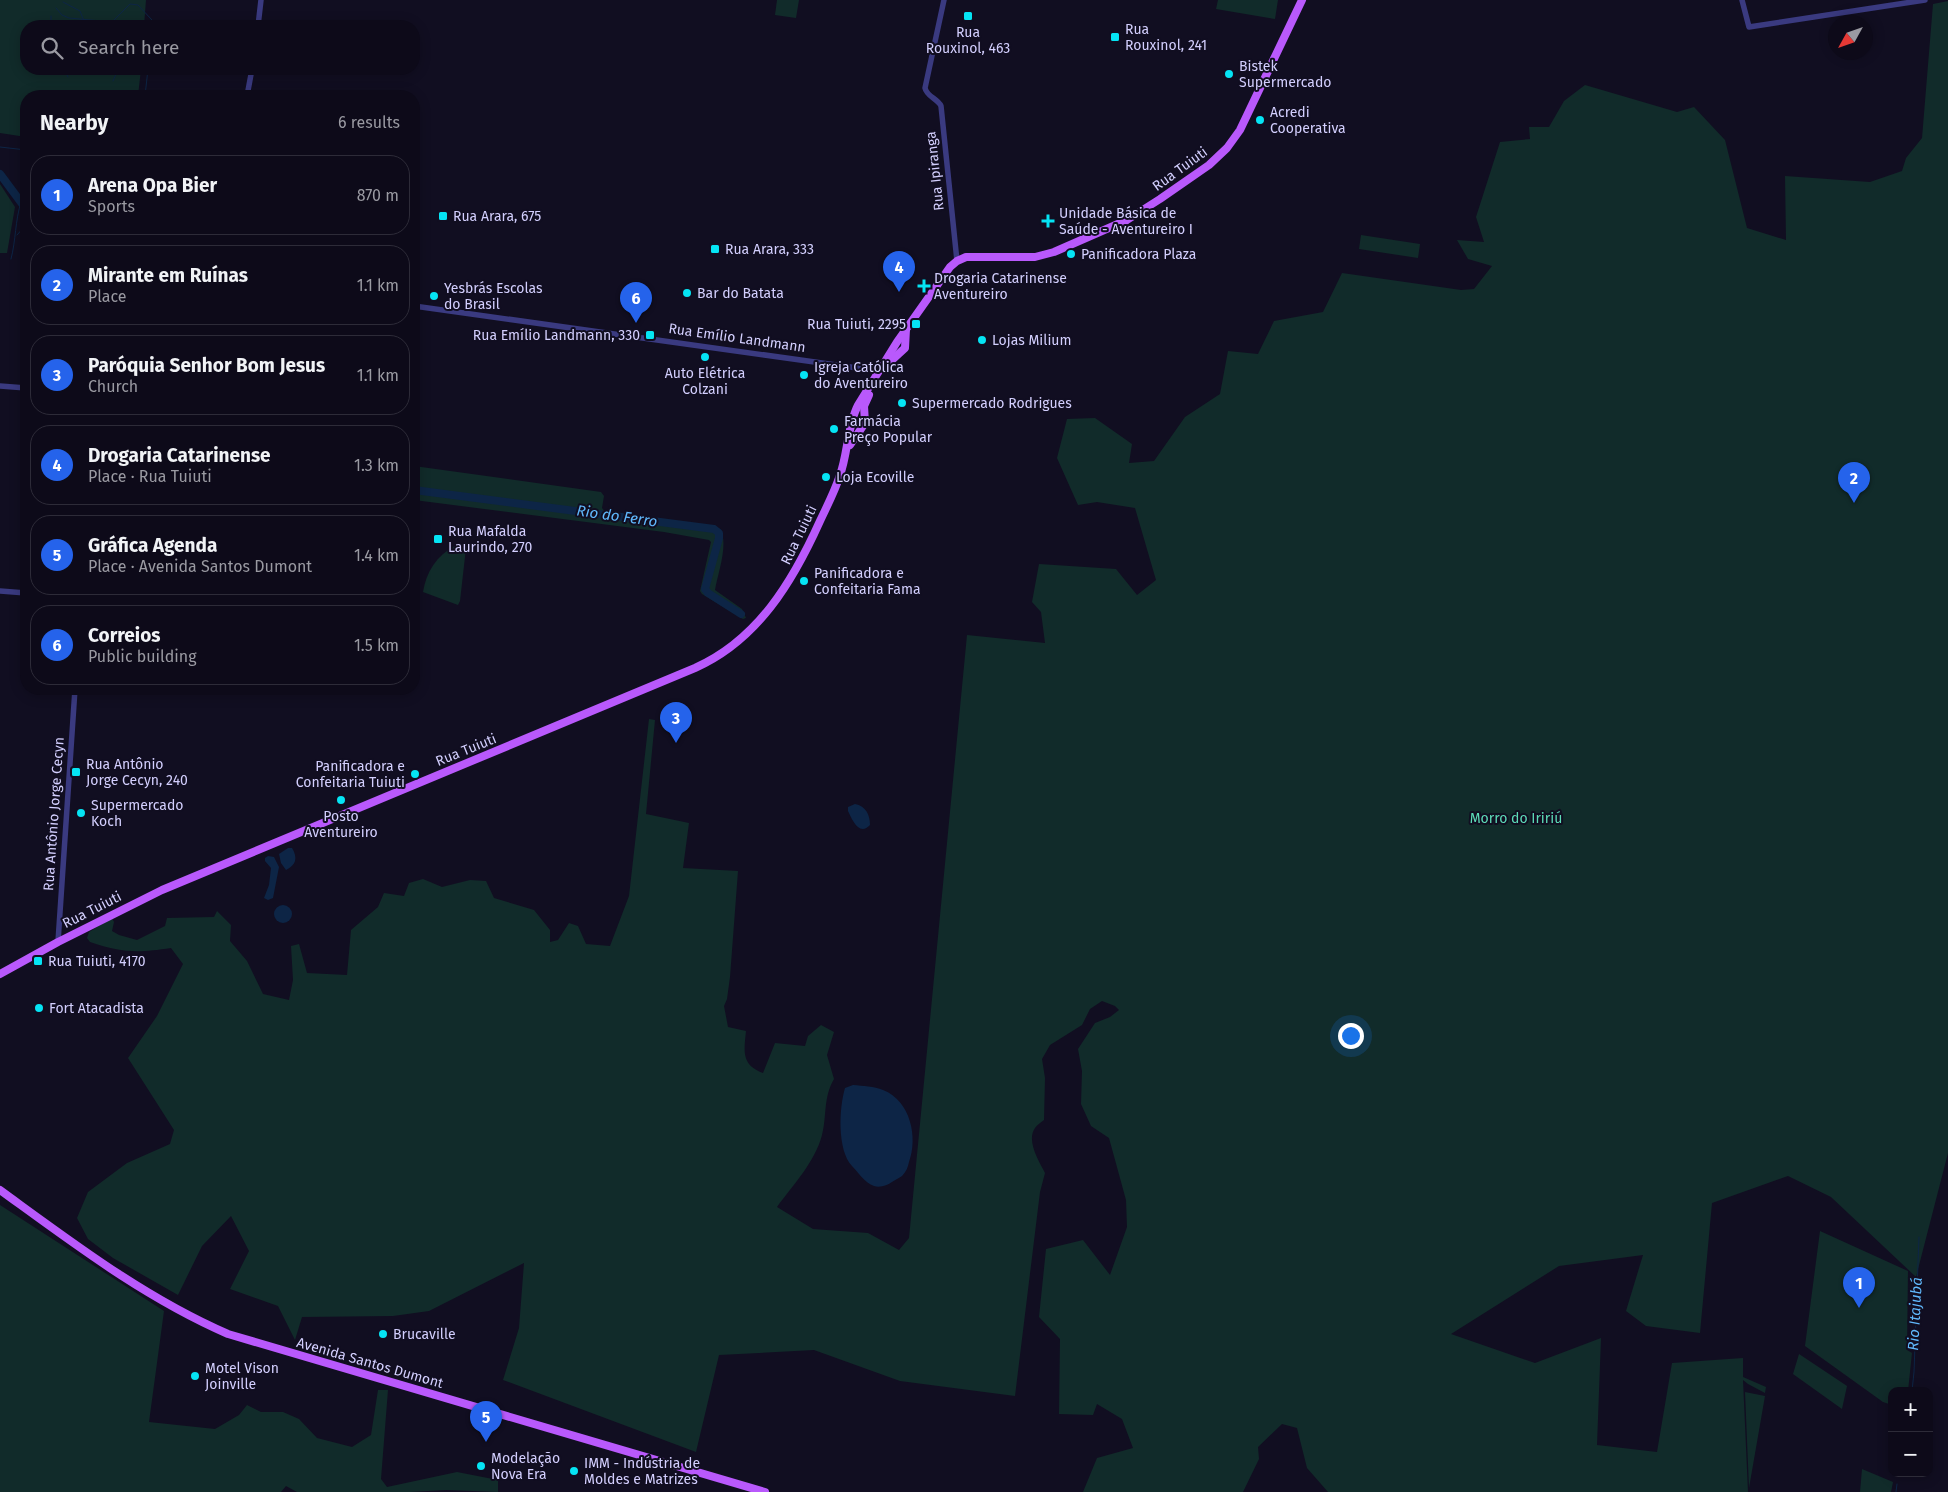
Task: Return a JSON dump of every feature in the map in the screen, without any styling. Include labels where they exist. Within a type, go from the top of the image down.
[{"type":"main road","name":"Rua Tuiuti","points":[[0,974],[58,942],[162,890],[695,668],[715,658],[732,646],[775,603],[786,588],[810,544],[838,482],[852,422],[858,405],[897,342],[947,270],[957,261],[972,257],[1034,257],[1054,252],[1127,220],[1201,172],[1222,153],[1240,130],[1302,0]]},
{"type":"main road","points":[[852,422],[858,426],[864,425],[865,402],[890,362],[904,350],[906,346],[906,329]]},
{"type":"main road","points":[[897,342],[902,342],[906,346]]},
{"type":"main road","name":"Rua Tuiuti","points":[[846,451],[864,425]]},
{"type":"main road","name":"Avenida Santos Dumont","points":[[0,1190],[76,1246],[117,1273],[194,1318],[228,1334],[765,1492]]},
{"type":"main road","name":"Avenida Santos Dumont","points":[[0,1196],[120,1281],[185,1318],[228,1339],[747,1492]]},
{"type":"street","points":[[259,20],[261,0]]},
{"type":"street","name":"Rua Ipiranga","points":[[944,0],[925,85],[927,94],[936,98],[941,106],[957,261]]},
{"type":"street","points":[[1742,0],[1749,27],[1925,0]]},
{"type":"street","points":[[248,90],[251,75]]},
{"type":"street","name":"Rua Emílio Landmann","points":[[420,307],[879,371]]},
{"type":"street","points":[[0,386],[20,388]]},
{"type":"street","points":[[0,591],[20,593]]},
{"type":"street","name":"Rua Antônio Jorge Cecyn","points":[[58,942],[75,695]]},
{"type":"green space","points":[[0,0],[146,0],[144,20],[20,20],[20,75],[140,75],[139,90],[20,90],[20,136],[0,133]]},
{"type":"green space","points":[[777,0],[799,0],[796,18],[775,15]]},
{"type":"green space","points":[[1218,0],[1278,0],[1275,19],[1216,9]]},
{"type":"green space","name":"Morro do Iririú","points":[[1948,1],[1948,1153],[1916,1277],[1831,1197],[1788,1176],[1712,1203],[1700,1333],[1646,1326],[1626,1311],[1643,1255],[1559,1266],[1451,1334],[1535,1363],[1601,1338],[1597,1445],[1657,1452],[1672,1363],[1743,1358],[1743,1377],[1766,1387],[1765,1393],[1743,1380],[1748,1492],[1328,1492],[1307,1468],[1297,1428],[1282,1424],[1258,1447],[1259,1459],[1243,1492],[1083,1492],[1097,1458],[1133,1448],[1122,1419],[1097,1404],[1093,1415],[1059,1414],[1060,1339],[1039,1317],[1046,1249],[1083,1240],[1110,1275],[1127,1227],[1126,1200],[1109,1138],[1091,1126],[1081,1104],[1082,1071],[1078,1049],[1095,1023],[1110,1017],[1119,1010],[1115,1006],[1102,1001],[1090,1009],[1082,1025],[1050,1045],[1042,1059],[1045,1078],[1044,1120],[1035,1128],[1032,1139],[1034,1151],[1045,1173],[1040,1192],[1015,1396],[900,1381],[814,1350],[719,1355],[696,1452],[503,1380],[519,1328],[524,1263],[429,1311],[393,1316],[302,1317],[295,1340],[278,1306],[230,1289],[249,1251],[231,1216],[202,1246],[178,1295],[113,1258],[88,1239],[77,1218],[88,1192],[127,1163],[170,1144],[174,1130],[128,1058],[157,1016],[183,964],[171,948],[149,951],[121,950],[90,942],[87,938],[89,932],[112,918],[114,922],[112,931],[137,940],[165,926],[167,918],[214,917],[217,911],[231,925],[230,941],[247,961],[263,994],[289,1000],[293,980],[291,946],[299,944],[307,973],[347,975],[351,930],[378,907],[384,893],[404,896],[409,883],[423,879],[442,887],[470,880],[486,881],[494,898],[534,910],[550,930],[550,942],[558,940],[569,923],[578,926],[586,944],[610,946],[629,896],[649,719],[655,720],[646,814],[689,823],[683,868],[738,871],[730,977],[727,999],[724,1006],[728,1027],[746,1031],[745,1051],[747,1061],[756,1070],[763,1073],[775,1043],[805,1046],[808,1036],[821,1025],[834,1032],[827,1055],[834,1079],[828,1093],[824,1128],[819,1145],[809,1164],[777,1207],[813,1229],[868,1233],[899,1250],[909,1238],[967,635],[1045,643],[1041,612],[1032,602],[1039,564],[1116,569],[1137,595],[1156,580],[1135,508],[1097,502],[1078,505],[1057,458],[1067,419],[1095,418],[1132,444],[1129,463],[1154,461],[1185,417],[1220,394],[1228,351],[1258,354],[1274,321],[1323,312],[1342,273],[1461,290],[1474,289],[1492,266],[1468,259],[1457,240],[1484,242],[1476,217],[1500,142],[1530,139],[1529,127],[1549,127],[1564,101],[1585,85],[1677,112],[1694,107],[1725,140],[1747,228],[1786,240],[1785,176],[1870,182],[1902,171],[1906,158],[1922,138],[1933,4]]},
{"type":"green space","points":[[0,184],[15,207],[7,253],[0,253]]},
{"type":"green space","points":[[1361,235],[1420,244],[1418,258],[1359,249]]},
{"type":"green space","points":[[420,467],[601,492],[604,496],[602,508],[606,513],[720,529],[723,550],[715,590],[742,609],[746,618],[743,619],[700,591],[711,542],[709,540],[664,532],[420,501]]},
{"type":"green space","points":[[455,546],[466,548],[458,605],[423,592],[433,565],[443,554]]},
{"type":"green space","points":[[0,1205],[164,1311],[149,1422],[215,1429],[239,1415],[247,1405],[261,1412],[283,1412],[299,1419],[317,1438],[352,1447],[371,1435],[378,1390],[388,1390],[381,1479],[387,1487],[457,1472],[498,1480],[498,1492],[446,1490],[410,1492],[297,1492],[286,1486],[281,1492],[0,1492]]},
{"type":"green space","points":[[1820,1231],[1908,1271],[1907,1350],[1912,1353],[1908,1387],[1888,1387],[1888,1404],[1805,1346]]},
{"type":"green space","points":[[1799,1354],[1847,1386],[1842,1409],[1793,1374]]},
{"type":"green space","points":[[1745,1392],[1765,1396],[1749,1488]]},
{"type":"green space","points":[[1862,1469],[1893,1482],[1891,1492],[1860,1492]]},
{"type":"water","points":[[855,804],[865,809],[868,814],[870,825],[866,828],[862,829],[856,826],[848,811],[848,807]]},
{"type":"water","points":[[288,848],[292,848],[295,861],[286,870],[281,863],[279,854]]},
{"type":"water","points":[[268,856],[274,857],[279,867],[273,898],[268,900],[264,898],[269,885],[271,868],[265,861],[265,858]]},
{"type":"water","points":[[283,905],[289,908],[292,914],[289,920],[283,923],[277,920],[274,914],[277,908]]},
{"type":"water","points":[[853,1085],[876,1088],[893,1095],[906,1111],[910,1121],[913,1142],[912,1152],[905,1173],[884,1186],[874,1186],[865,1180],[847,1159],[844,1150],[841,1106],[845,1088]]},
{"type":"waterway","points":[[63,2],[80,11],[84,20]]},
{"type":"waterway","points":[[114,20],[130,4],[138,5],[152,20]]},
{"type":"waterway","points":[[56,8],[62,15],[69,18],[90,20]]},
{"type":"waterway","points":[[113,81],[116,75]]},
{"type":"waterway","points":[[146,90],[147,75]]},
{"type":"waterway","points":[[0,147],[20,149]]},
{"type":"waterway","name":"Rio do Ferro","points":[[0,174],[20,201]]},
{"type":"waterway","points":[[11,259],[20,207]]},
{"type":"waterway","points":[[17,235],[20,232]]},
{"type":"waterway","name":"Rio do Ferro","points":[[420,491],[714,529],[719,533],[719,538],[705,589],[708,593],[741,614]]},
{"type":"waterway","name":"Rio Itajubá","points":[[1912,1387],[1919,1237]]},
{"type":"waterway","name":"Rio Itajubá","points":[[1896,1492],[1897,1484]]},
{"type":"place","name":"Rua Rouxinol, 463","points":[[968,16]]},
{"type":"place","name":"Rua Rouxinol, 241","points":[[1115,37]]},
{"type":"place","name":"Bistek Supermercado","points":[[1229,74]]},
{"type":"place","name":"Acredi Cooperativa","points":[[1260,120]]},
{"type":"place","name":"Rua Arara, 675","points":[[443,216]]},
{"type":"place","name":"Unidade Básica de Saúde - Aventureiro I","points":[[1048,221]]},
{"type":"place","name":"Rua Arara, 333","points":[[715,249]]},
{"type":"place","name":"Panificadora Plaza","points":[[1071,254]]},
{"type":"place","name":"Drogaria Catarinense Aventureiro","points":[[924,286]]},
{"type":"place","name":"Drogaria Catarinense","points":[[899,292]]},
{"type":"place","name":"Bar do Batata","points":[[687,293]]},
{"type":"place","name":"Yesbrás Escolas do Brasil","points":[[434,296]]},
{"type":"place","name":"Correios","points":[[636,323]]},
{"type":"place","name":"Rua Tuiuti, 2295","points":[[916,324]]},
{"type":"place","name":"Rua Emílio Landmann, 330","points":[[650,335]]},
{"type":"place","name":"Lojas Milium","points":[[982,340]]},
{"type":"place","name":"Auto Elétrica Colzani","points":[[705,357]]},
{"type":"place","name":"Igreja Católica do Aventureiro","points":[[804,375]]},
{"type":"place","name":"Supermercado Rodrigues","points":[[902,403]]},
{"type":"place","name":"Farmácia Preço Popular","points":[[834,429]]},
{"type":"place","name":"Loja Ecoville","points":[[826,477]]},
{"type":"place","name":"Mirante em Ruínas","points":[[1854,503]]},
{"type":"place","name":"Rua Mafalda Laurindo, 270","points":[[438,539]]},
{"type":"place","name":"Panificadora e Confeitaria Fama","points":[[804,581]]},
{"type":"place","name":"Paróquia Senhor Bom Jesus","points":[[676,743]]},
{"type":"place","name":"Rua Antônio Jorge Cecyn, 240","points":[[76,772]]},
{"type":"place","name":"Panificadora e Confeitaria Tuiuti","points":[[415,774]]},
{"type":"place","name":"Posto Aventureiro","points":[[341,800]]},
{"type":"place","name":"Supermercado Koch","points":[[81,813]]},
{"type":"place","name":"Rua Tuiuti, 4170","points":[[38,961]]},
{"type":"place","name":"Fort Atacadista","points":[[39,1008]]},
{"type":"place","name":"Arena Opa Bier","points":[[1859,1308]]},
{"type":"place","name":"Brucaville","points":[[383,1334]]},
{"type":"place","name":"Motel Vison Joinville","points":[[195,1376]]},
{"type":"place","name":"Gráfica Agenda","points":[[486,1442]]},
{"type":"place","name":"Modelação Nova Era","points":[[481,1466]]},
{"type":"place","name":"IMM - Indústria de Moldes e Matrizes","points":[[574,1471]]}]
